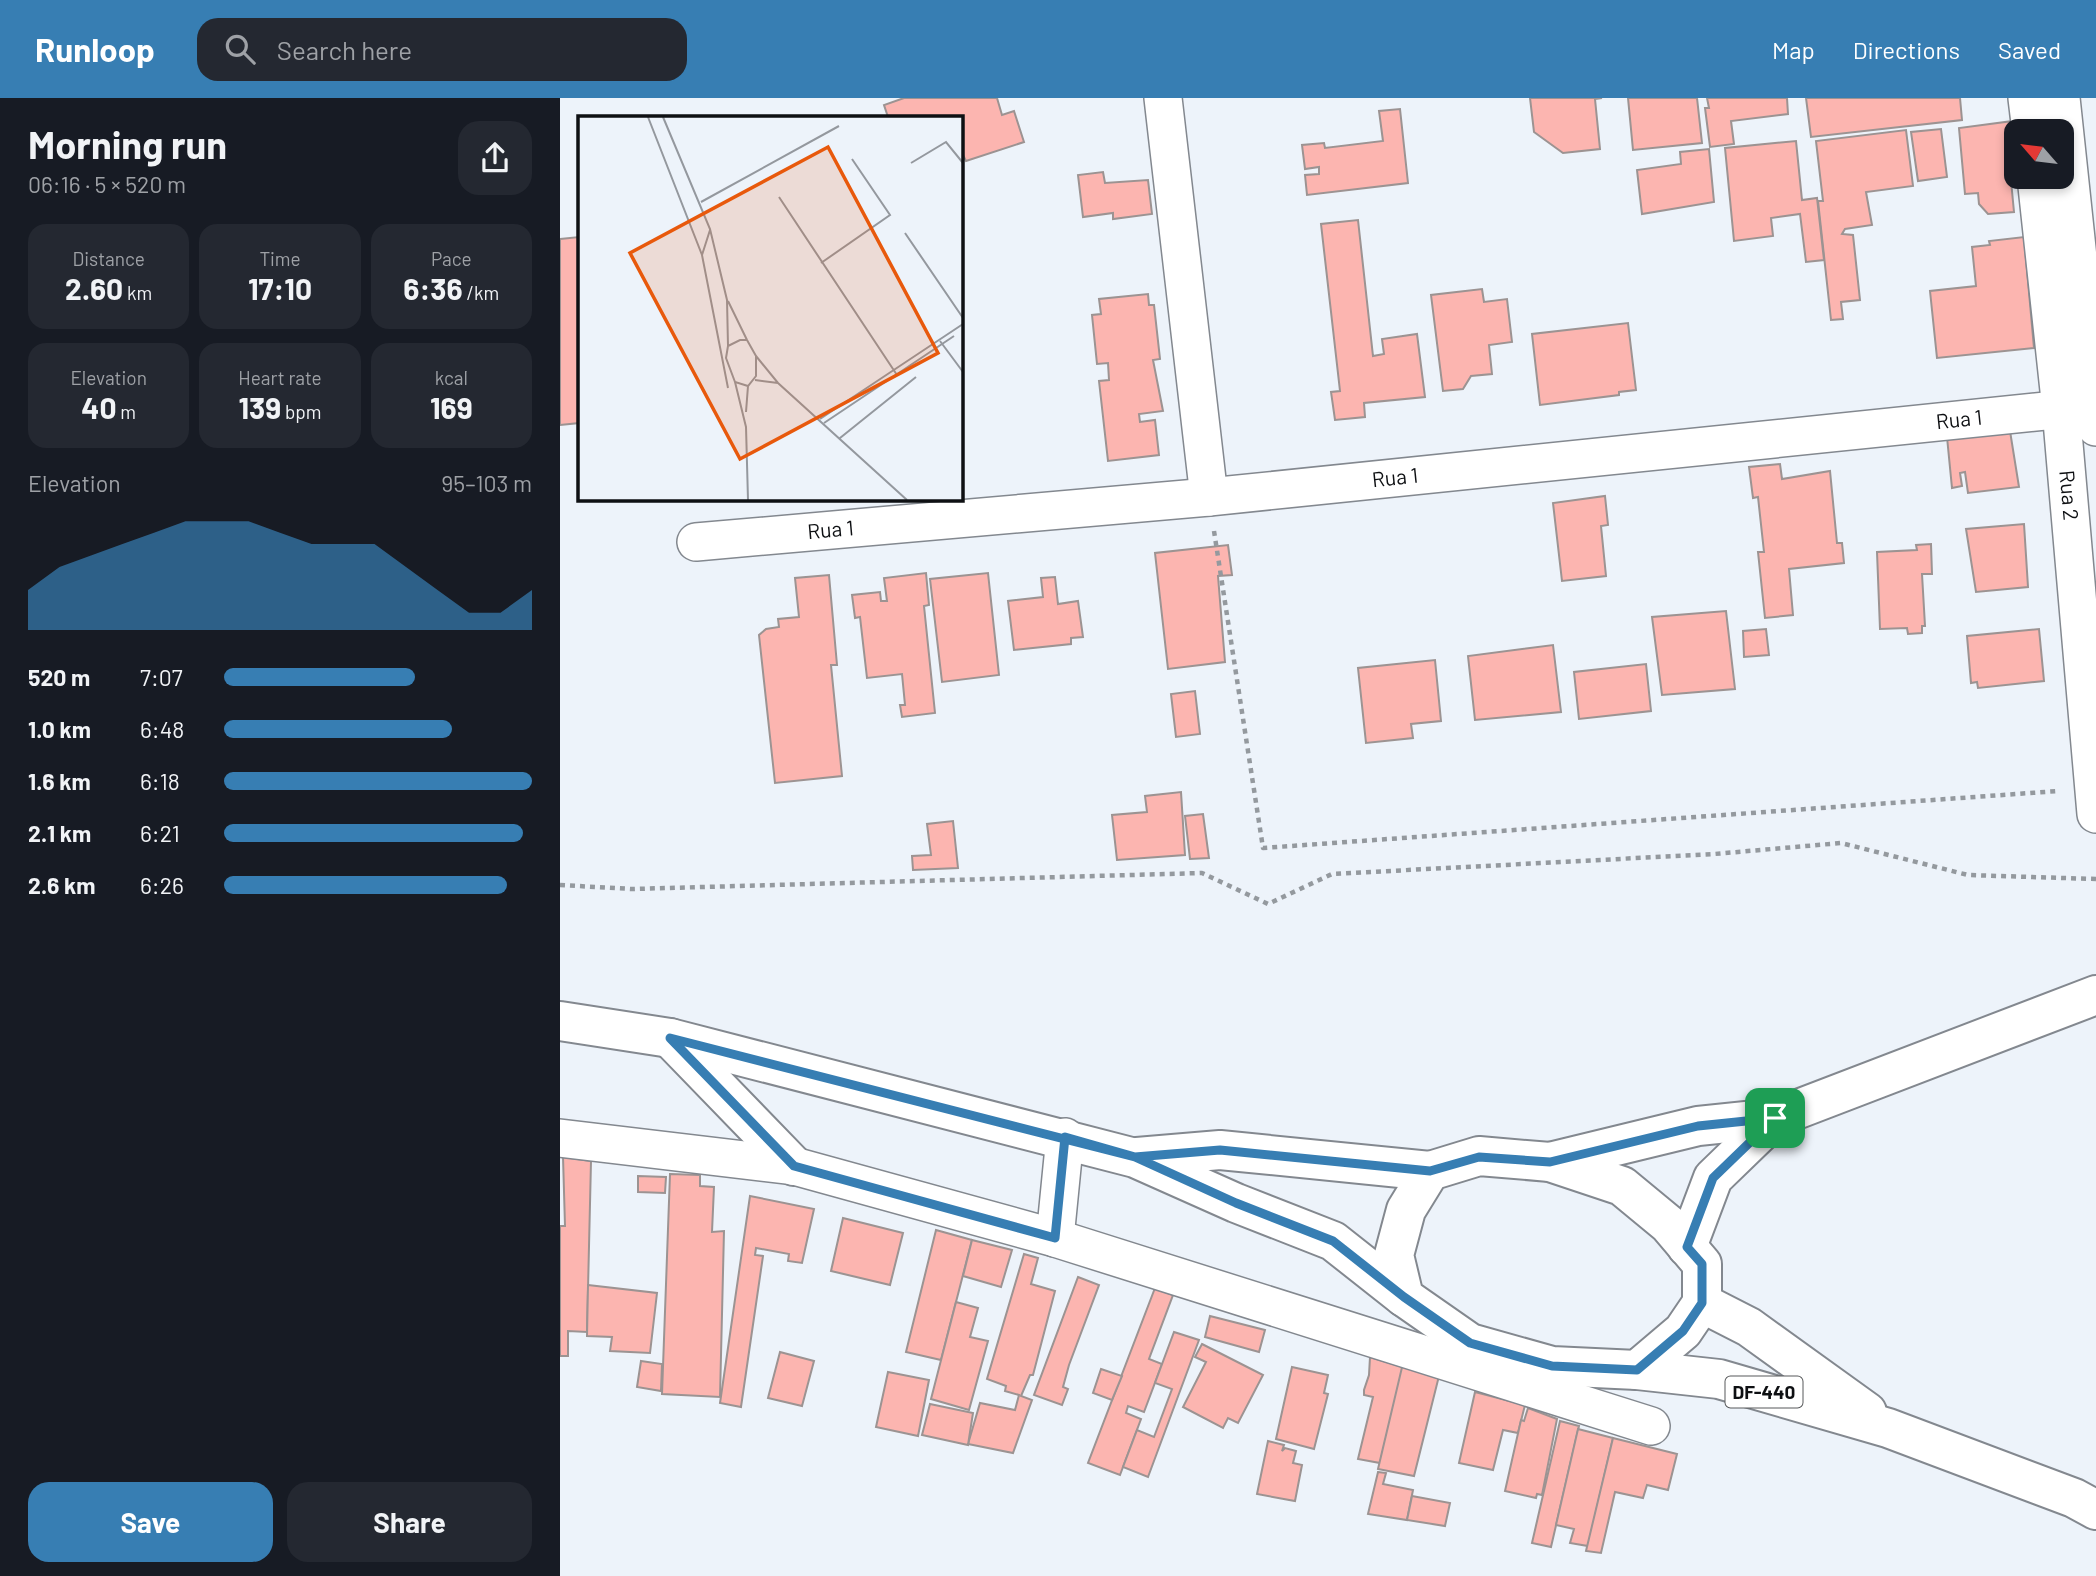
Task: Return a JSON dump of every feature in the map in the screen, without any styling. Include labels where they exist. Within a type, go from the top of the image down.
[{"type":"main road","points":[[1550,1162],[1698,1126],[1775,1118],[2096,995]]},
{"type":"main road","points":[[560,1021],[670,1038],[1135,1157],[1236,1203],[1333,1241],[1404,1297],[1470,1343],[1552,1366],[1637,1370],[1683,1331],[1702,1303],[1702,1264],[1668,1224],[1622,1186],[1550,1162],[1479,1157],[1430,1171],[1220,1150],[1135,1157]]},
{"type":"main road","points":[[670,1038],[794,1166]]},
{"type":"main road","points":[[1687,1247],[1713,1178],[1775,1118]]},
{"type":"main road","points":[[1404,1297],[1394,1255],[1406,1210],[1430,1171]]},
{"type":"main road","name":"DF-440","points":[[1702,1303],[1749,1327],[1888,1428]]},
{"type":"main road","name":"DF-440","points":[[1637,1370],[1719,1379],[1888,1428],[2048,1488],[2096,1510]]},
{"type":"street","points":[[1163,98],[1209,497]]},
{"type":"street","points":[[2027,98],[2030,119]]},
{"type":"street","name":"Rua 2","points":[[2061,98],[2059,238],[2084,414],[2095,801]]},
{"type":"street","name":"Rua 2","points":[[2041,189],[2059,238]]},
{"type":"street","name":"Rua 1","points":[[696,542],[1209,497],[2084,414]]},
{"type":"street","points":[[1055,1238],[1065,1137]]},
{"type":"street","points":[[560,1138],[794,1166],[1055,1238],[1651,1426]]},
{"type":"path","points":[[1209,497],[1263,848],[2095,801]]},
{"type":"path","points":[[560,885],[632,890],[1202,873],[1268,904],[1332,874],[1714,854],[1841,843],[1968,875],[2096,878]]},
{"type":"building","points":[[904,98],[997,98],[1002,115],[1014,111],[1024,142],[966,161],[962,153],[962,116],[888,116],[884,105]]},
{"type":"building","points":[[1530,98],[1602,98],[1595,99],[1600,149],[1563,153],[1534,132]]},
{"type":"building","points":[[1628,98],[1697,98],[1702,143],[1633,150]]},
{"type":"building","points":[[1707,98],[1787,98],[1788,114],[1731,121],[1734,144],[1710,147],[1705,108],[1709,108]]},
{"type":"building","points":[[1806,98],[1960,98],[1962,120],[1811,137]]},
{"type":"building","points":[[1400,109],[1408,183],[1307,195],[1305,175],[1319,174],[1319,167],[1305,169],[1302,145],[1324,143],[1325,148],[1383,141],[1379,111]]},
{"type":"building","points":[[2004,122],[2004,189],[2012,189],[2014,212],[1988,214],[1979,204],[1978,193],[1965,194],[1959,128]]},
{"type":"building","points":[[1941,129],[1947,177],[1918,181],[1911,132]]},
{"type":"building","points":[[1906,130],[1913,186],[1866,192],[1872,225],[1845,229],[1842,234],[1853,235],[1860,300],[1841,302],[1843,319],[1831,320],[1818,201],[1823,201],[1816,141]]},
{"type":"building","points":[[1796,141],[1802,200],[1817,198],[1824,260],[1806,262],[1800,214],[1771,218],[1773,236],[1734,241],[1725,148]]},
{"type":"building","points":[[1709,149],[1714,202],[1642,214],[1637,170],[1681,164],[1680,152]]},
{"type":"building","points":[[1103,172],[1105,183],[1148,180],[1152,214],[1113,219],[1113,213],[1083,217],[1078,175]]},
{"type":"building","points":[[1358,220],[1373,356],[1384,354],[1382,339],[1417,334],[1425,397],[1364,403],[1365,417],[1335,420],[1331,392],[1340,391],[1321,224]]},
{"type":"building","points":[[578,237],[578,423],[560,425],[560,239]]},
{"type":"building","points":[[2024,237],[2034,348],[1937,358],[1930,291],[1976,286],[1972,247],[1990,245],[1989,241]]},
{"type":"building","points":[[1482,289],[1484,302],[1507,299],[1512,342],[1489,345],[1492,374],[1471,376],[1463,389],[1443,391],[1431,295]]},
{"type":"building","points":[[1148,294],[1149,305],[1154,305],[1160,359],[1153,360],[1163,411],[1139,414],[1140,422],[1155,420],[1159,455],[1108,461],[1099,381],[1109,380],[1108,363],[1097,364],[1092,315],[1101,314],[1099,299]]},
{"type":"building","points":[[1628,323],[1636,390],[1619,392],[1619,395],[1540,405],[1532,334]]},
{"type":"building","points":[[2010,431],[2019,487],[1968,493],[1965,472],[1960,473],[1962,486],[1952,488],[1947,437]]},
{"type":"building","points":[[1780,464],[1782,479],[1830,471],[1837,543],[1842,543],[1844,563],[1789,569],[1793,615],[1765,618],[1758,552],[1764,552],[1758,497],[1753,498],[1749,467]]},
{"type":"building","points":[[1605,496],[1608,525],[1601,526],[1606,576],[1562,581],[1553,503]]},
{"type":"building","points":[[2024,524],[2028,587],[1976,592],[1966,529]]},
{"type":"building","points":[[1931,544],[1932,574],[1922,574],[1925,626],[1922,626],[1922,633],[1908,634],[1907,628],[1880,629],[1877,552],[1917,550],[1916,545]]},
{"type":"building","points":[[1228,545],[1232,575],[1218,576],[1225,662],[1168,669],[1155,553]]},
{"type":"building","points":[[926,573],[929,605],[924,606],[935,713],[902,717],[900,705],[905,705],[902,674],[867,678],[860,617],[855,618],[852,595],[880,592],[881,601],[887,601],[884,578]]},
{"type":"building","points":[[988,573],[999,675],[942,682],[930,579]]},
{"type":"building","points":[[829,575],[837,665],[831,665],[842,776],[775,783],[759,635],[766,629],[779,627],[778,619],[799,617],[795,578]]},
{"type":"building","points":[[1055,577],[1058,604],[1078,601],[1083,637],[1071,638],[1071,644],[1014,650],[1008,601],[1043,597],[1041,578]]},
{"type":"building","points":[[1726,611],[1735,689],[1662,695],[1652,617]]},
{"type":"building","points":[[1766,629],[1769,655],[1744,657],[1743,631]]},
{"type":"building","points":[[2039,629],[2044,681],[1978,688],[1977,682],[1971,683],[1967,636]]},
{"type":"building","points":[[1553,645],[1561,712],[1475,720],[1468,656]]},
{"type":"building","points":[[1435,660],[1441,721],[1411,724],[1413,738],[1366,743],[1358,668]]},
{"type":"building","points":[[1646,664],[1651,711],[1579,719],[1574,672]]},
{"type":"building","points":[[1195,691],[1200,734],[1176,737],[1171,694]]},
{"type":"building","points":[[1181,792],[1185,855],[1117,860],[1112,815],[1147,812],[1145,796]]},
{"type":"building","points":[[1203,814],[1209,858],[1190,859],[1185,816]]},
{"type":"building","points":[[953,821],[958,868],[913,870],[912,856],[931,855],[927,824]]},
{"type":"building","points":[[563,1157],[591,1161],[587,1332],[568,1331],[568,1356],[560,1356],[560,1226],[565,1226]]},
{"type":"building","points":[[670,1174],[700,1175],[700,1186],[714,1187],[712,1232],[724,1231],[720,1397],[662,1394]]},
{"type":"building","points":[[638,1176],[666,1177],[665,1193],[638,1192]]},
{"type":"building","points":[[750,1196],[814,1209],[802,1263],[788,1261],[789,1254],[756,1248],[755,1255],[763,1256],[741,1407],[720,1403]]},
{"type":"building","points":[[843,1218],[903,1233],[890,1285],[831,1271]]},
{"type":"building","points":[[936,1230],[972,1240],[941,1360],[906,1352]]},
{"type":"building","points":[[972,1240],[1012,1250],[1001,1287],[963,1276]]},
{"type":"building","points":[[1024,1254],[1038,1258],[1031,1284],[1055,1291],[1033,1375],[1030,1375],[1021,1396],[1032,1400],[1013,1453],[968,1444],[980,1403],[1015,1410],[1019,1395],[1005,1391],[1006,1386],[987,1379]]},
{"type":"building","points":[[1078,1277],[1099,1285],[1069,1365],[1063,1387],[1068,1389],[1062,1405],[1034,1395]]},
{"type":"building","points":[[588,1285],[657,1293],[650,1353],[610,1351],[612,1337],[587,1336]]},
{"type":"building","points":[[1155,1288],[1173,1295],[1149,1359],[1162,1364],[1144,1412],[1128,1406],[1126,1413],[1141,1419],[1120,1475],[1088,1463]]},
{"type":"building","points":[[956,1302],[978,1308],[970,1337],[988,1341],[969,1410],[931,1399]]},
{"type":"building","points":[[1210,1316],[1265,1330],[1259,1352],[1205,1337]]},
{"type":"building","points":[[1174,1332],[1199,1340],[1148,1477],[1123,1467],[1137,1430],[1154,1437],[1172,1389],[1155,1383]]},
{"type":"building","points":[[1202,1344],[1263,1375],[1238,1423],[1228,1418],[1223,1428],[1183,1407],[1206,1362],[1195,1357]]},
{"type":"building","points":[[780,1352],[814,1361],[802,1406],[768,1398]]},
{"type":"building","points":[[1370,1357],[1403,1367],[1380,1463],[1358,1459],[1373,1397],[1364,1395]]},
{"type":"building","points":[[641,1361],[662,1364],[661,1391],[637,1387]]},
{"type":"building","points":[[1403,1363],[1439,1376],[1414,1476],[1378,1469]]},
{"type":"building","points":[[1292,1367],[1328,1375],[1324,1393],[1328,1394],[1314,1449],[1276,1439]]},
{"type":"building","points":[[1101,1369],[1122,1376],[1112,1400],[1093,1393]]},
{"type":"building","points":[[888,1372],[929,1380],[918,1436],[876,1427]]},
{"type":"building","points":[[1475,1392],[1525,1405],[1518,1433],[1503,1430],[1493,1470],[1459,1463]]},
{"type":"building","points":[[930,1404],[973,1413],[968,1445],[922,1435]]},
{"type":"building","points":[[1528,1408],[1557,1419],[1542,1495],[1537,1494],[1536,1498],[1505,1491],[1521,1420],[1524,1421]]},
{"type":"building","points":[[1560,1421],[1579,1426],[1551,1547],[1532,1543]]},
{"type":"building","points":[[1578,1429],[1613,1438],[1588,1546],[1570,1543],[1574,1529],[1556,1525]]},
{"type":"building","points":[[1613,1438],[1677,1454],[1668,1490],[1647,1485],[1643,1498],[1615,1492],[1601,1553],[1586,1551]]},
{"type":"building","points":[[1268,1441],[1284,1445],[1282,1451],[1285,1448],[1296,1451],[1293,1463],[1302,1465],[1295,1501],[1257,1494]]},
{"type":"building","points":[[1378,1472],[1386,1473],[1383,1484],[1413,1490],[1407,1520],[1368,1514]]},
{"type":"building","points":[[1412,1496],[1450,1503],[1445,1526],[1407,1520]]},
{"type":"route","points":[[1775,1118],[1698,1126],[1550,1162],[1479,1157],[1430,1171],[1220,1150],[1135,1157],[1065,1137],[1055,1238],[794,1166],[670,1038],[1065,1137],[1135,1157],[1236,1203],[1333,1241],[1404,1297],[1470,1343],[1552,1366],[1637,1370],[1683,1331],[1702,1303],[1702,1264],[1687,1247],[1713,1178],[1775,1118]]}]
